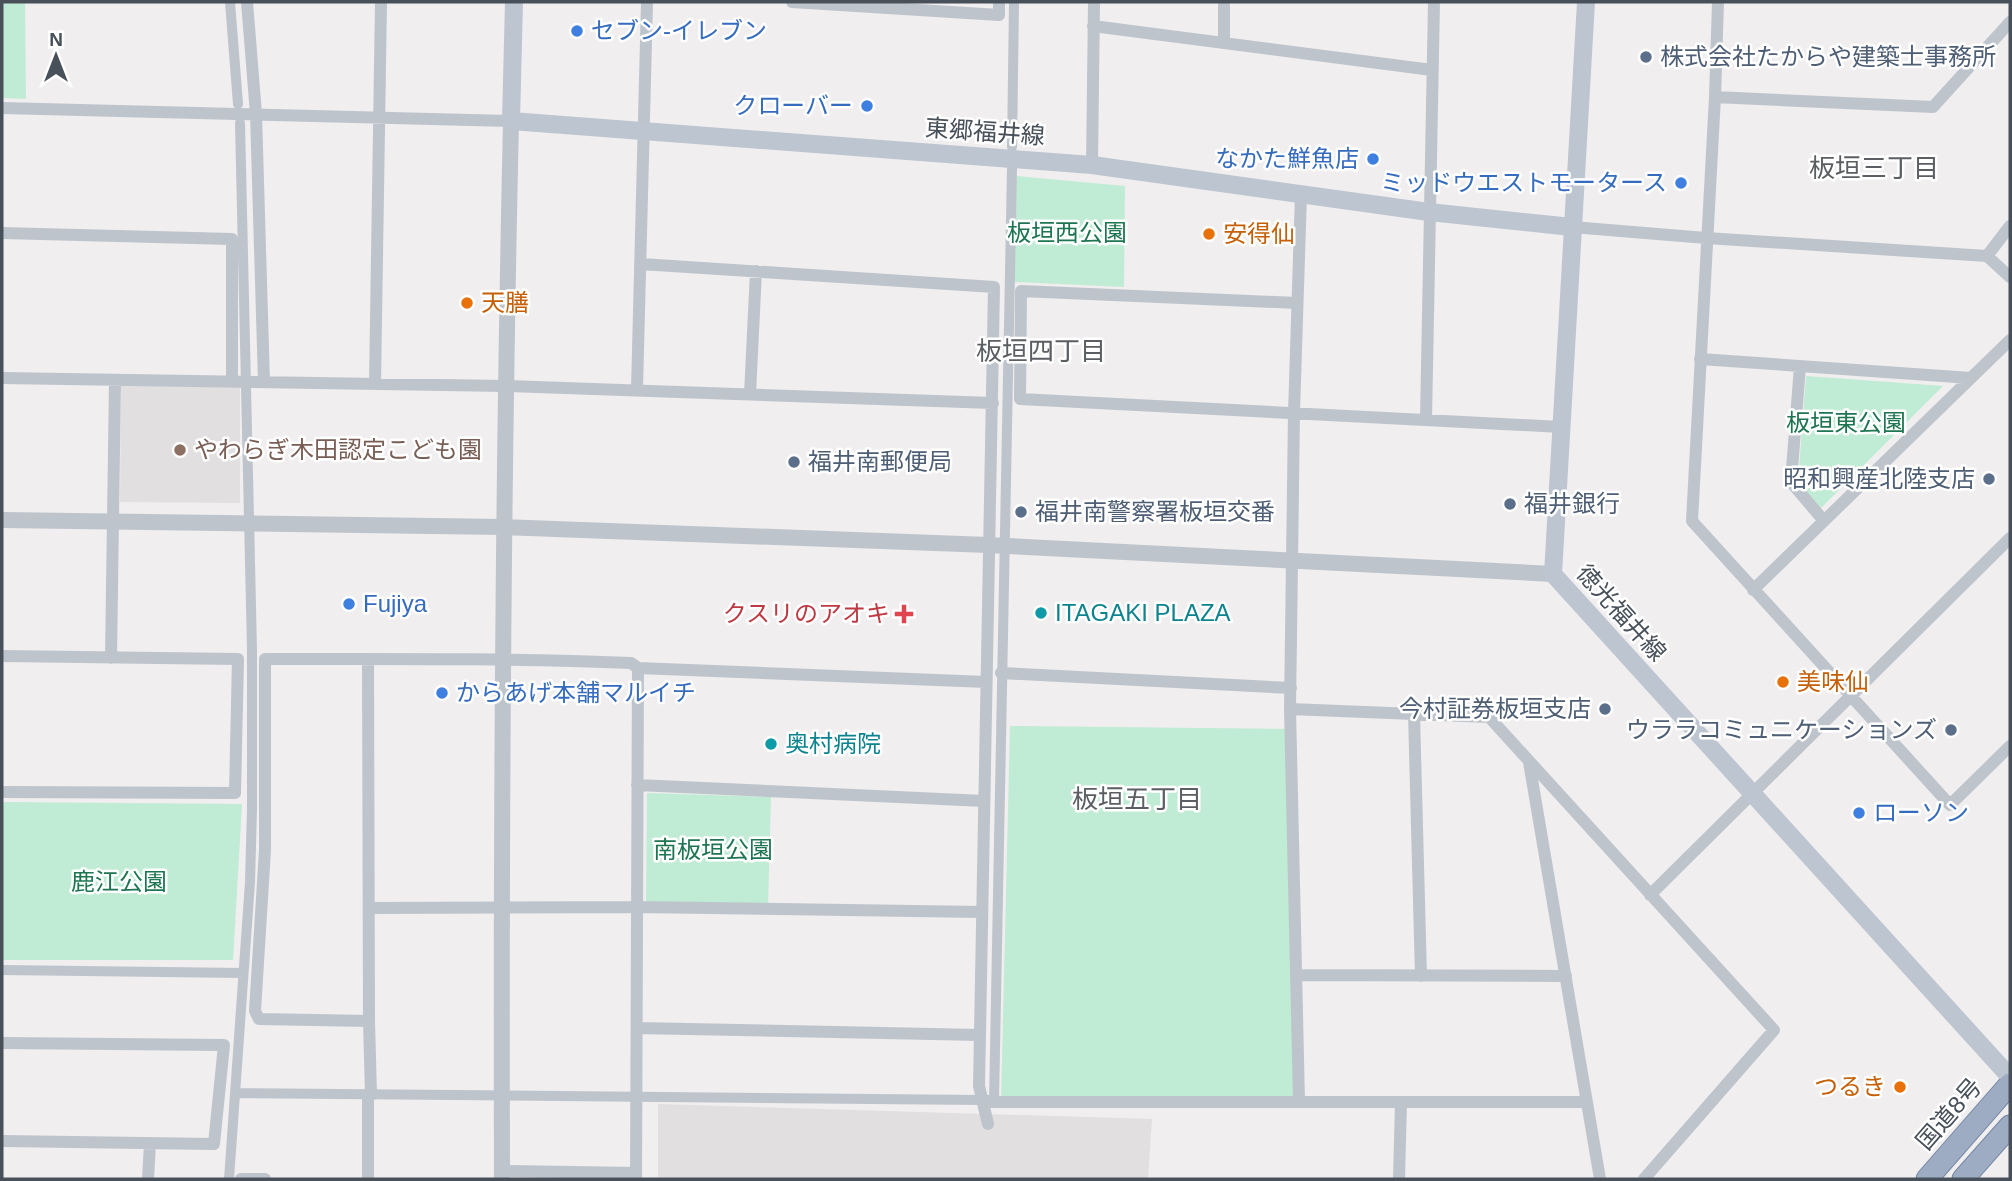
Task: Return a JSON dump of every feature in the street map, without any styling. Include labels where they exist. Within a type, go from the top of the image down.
[{"type":"highway","name":"国道8号","points":[[1927,1179],[2010,1084]]},
{"type":"highway","points":[[1963,1179],[2010,1126]]},
{"type":"main road","points":[[511,121],[514,2]]},
{"type":"main road","name":"徳光福井線","points":[[1586,2],[1553,573],[2010,1077]]},
{"type":"main road","name":"東郷福井線","points":[[511,121],[1092,165],[1429,212],[1572,227]]},
{"type":"street","points":[[230,2],[239,104]]},
{"type":"street","points":[[247,2],[256,114],[264,382]]},
{"type":"street","points":[[375,384],[381,2]]},
{"type":"street","points":[[637,389],[647,2]]},
{"type":"street","points":[[792,2],[999,15],[999,2]]},
{"type":"street","points":[[1012,147],[1014,2]]},
{"type":"street","points":[[1092,165],[1094,2]]},
{"type":"street","points":[[1224,2],[1224,42]]},
{"type":"street","points":[[1426,420],[1434,2]]},
{"type":"street","points":[[1718,2],[1692,521],[1950,805],[2010,746]]},
{"type":"street","points":[[1715,97],[1933,107],[2010,22]]},
{"type":"street","points":[[1093,26],[1432,70]]},
{"type":"street","points":[[2,108],[511,121],[503,527],[505,658],[502,1175],[636,1176],[638,668]]},
{"type":"street","points":[[239,382],[240,123]]},
{"type":"street","points":[[988,1101],[979,1086],[986,682],[996,546],[1012,169]]},
{"type":"street","points":[[1299,1101],[1290,709],[1294,413],[1301,194]]},
{"type":"street","points":[[1987,256],[2010,226]]},
{"type":"street","points":[[1572,227],[1987,256],[2010,276]]},
{"type":"street","points":[[2,233],[232,239],[248,523],[252,650],[252,809],[250,883],[229,1179]]},
{"type":"street","points":[[641,264],[994,286],[993,403],[1001,673],[988,1124]]},
{"type":"street","points":[[750,394],[756,271]]},
{"type":"street","points":[[1297,303],[1021,291],[1020,399],[1561,427]]},
{"type":"street","points":[[1753,590],[2010,340]]},
{"type":"street","points":[[1700,359],[1971,378]]},
{"type":"street","points":[[1800,366],[1791,482],[1824,521]]},
{"type":"street","points":[[2,378],[637,389],[993,403]]},
{"type":"street","points":[[111,658],[115,380]]},
{"type":"street","points":[[2,520],[503,527],[996,546],[1553,573]]},
{"type":"street","points":[[1650,895],[2010,538]]},
{"type":"street","points":[[2,656],[238,659],[235,793],[2,792]]},
{"type":"street","points":[[369,1021],[259,1019],[254,1011],[265,850],[265,659],[505,658],[631,663],[638,668],[986,682]]},
{"type":"street","points":[[368,659],[368,1179]]},
{"type":"street","points":[[1001,673],[1291,688]]},
{"type":"street","points":[[1290,709],[1489,717],[1774,1030],[1644,1179]]},
{"type":"street","points":[[1414,714],[1420,976]]},
{"type":"street","points":[[1529,761],[1600,1179]]},
{"type":"street","points":[[637,785],[984,801]]},
{"type":"street","points":[[369,908],[637,907],[982,912]]},
{"type":"street","points":[[2,970],[243,973]]},
{"type":"street","points":[[1296,975],[1566,976]]},
{"type":"street","points":[[636,1028],[980,1035]]},
{"type":"street","points":[[2,1043],[224,1045],[215,1144],[2,1141]]},
{"type":"street","points":[[235,1093],[988,1101],[1587,1102]]},
{"type":"street","points":[[1399,1179],[1401,1102]]},
{"type":"street","points":[[148,1179],[150,1143]]},
{"type":"street","points":[[241,1179],[265,1179]]},
{"type":"shaded area","name":"やわらぎ木田認定こども園","points":[[121,386],[240,386],[240,503],[120,502]]},
{"type":"shaded area","points":[[658,1104],[1152,1119],[1148,1179],[658,1179]]},
{"type":"green space","points":[[2,2],[25,2],[26,99],[2,98]]},
{"type":"green space","name":"板垣西公園","points":[[1016,176],[1125,186],[1124,287],[1014,282]]},
{"type":"green space","name":"板垣東公園","points":[[1806,376],[1943,386],[1821,508],[1798,482]]},
{"type":"green space","points":[[1010,726],[1291,729],[1299,1101],[1001,1102]]},
{"type":"green space","name":"南板垣公園","points":[[647,793],[771,797],[768,906],[646,903]]},
{"type":"green space","name":"鹿江公園","points":[[2,802],[242,804],[233,960],[2,960]]},
{"type":"place","name":"セブン-イレブン","points":[[577,31]]},
{"type":"place","name":"株式会社たからや建築士事務所","points":[[1646,57]]},
{"type":"place","name":"クローバー","points":[[867,106]]},
{"type":"place","name":"なかた鮮魚店","points":[[1373,159]]},
{"type":"place","name":"ミッドウエストモータース","points":[[1681,183]]},
{"type":"place","name":"安得仙","points":[[1209,234]]},
{"type":"place","name":"天膳","points":[[467,303]]},
{"type":"place","name":"やわらぎ木田認定こども園","points":[[180,450]]},
{"type":"place","name":"福井南郵便局","points":[[794,462]]},
{"type":"place","name":"昭和興産北陸支店","points":[[1989,479]]},
{"type":"place","name":"福井銀行","points":[[1510,504]]},
{"type":"place","name":"福井南警察署板垣交番","points":[[1021,512]]},
{"type":"place","name":"Fujiya","points":[[349,604]]},
{"type":"place","name":"ITAGAKI PLAZA","points":[[1041,613]]},
{"type":"place","name":"クスリのアオキ","points":[[904,614]]},
{"type":"place","name":"美味仙","points":[[1783,682]]},
{"type":"place","name":"からあげ本舗マルイチ","points":[[442,693]]},
{"type":"place","name":"今村証券板垣支店","points":[[1605,709]]},
{"type":"place","name":"ウララコミュニケーションズ","points":[[1951,730]]},
{"type":"place","name":"奥村病院","points":[[771,744]]},
{"type":"place","name":"ローソン","points":[[1859,813]]},
{"type":"place","name":"つるき","points":[[1900,1087]]},
{"type":"district","name":"板垣三丁目","points":[[1874,168]]},
{"type":"district","name":"板垣四丁目","points":[[1041,351]]},
{"type":"district","name":"板垣五丁目","points":[[1137,799]]}]
